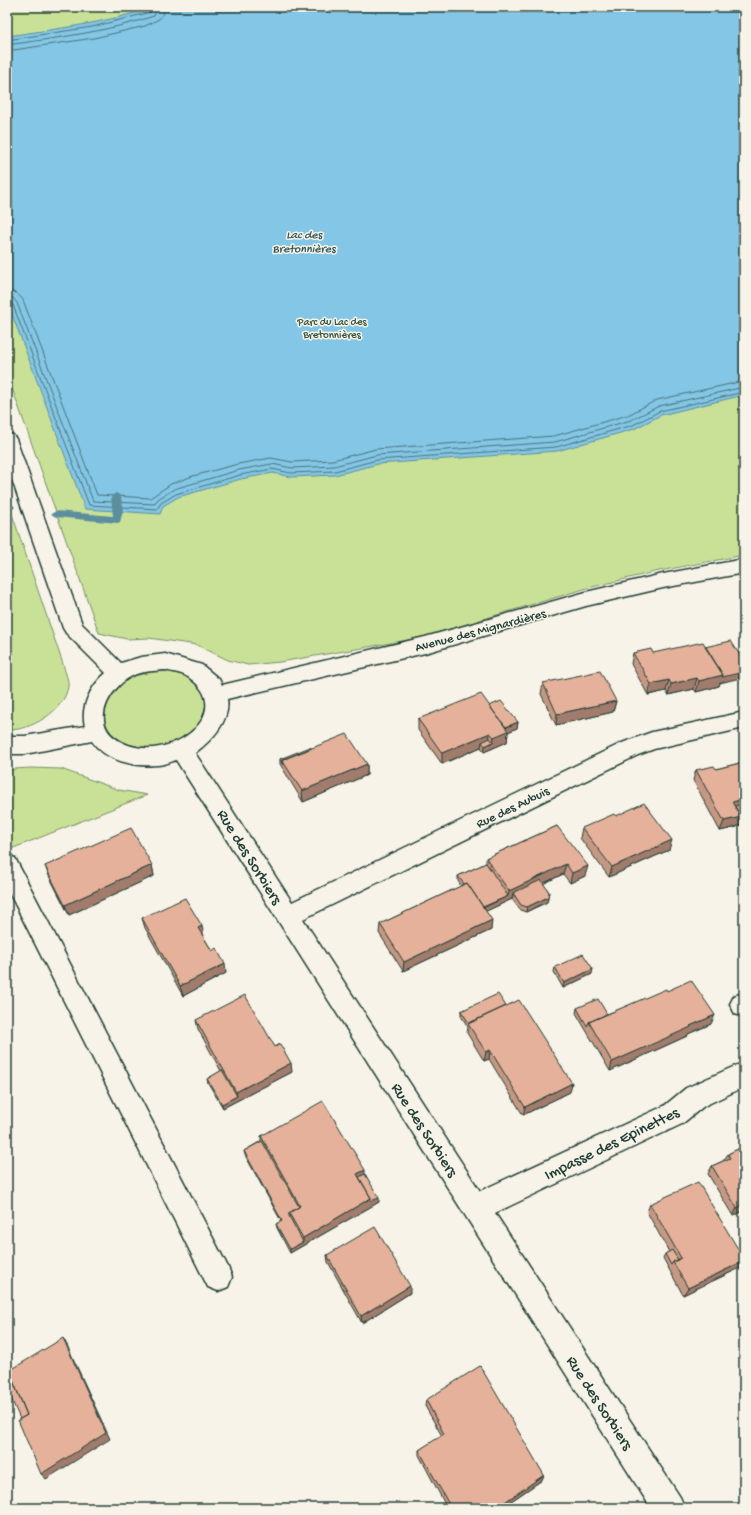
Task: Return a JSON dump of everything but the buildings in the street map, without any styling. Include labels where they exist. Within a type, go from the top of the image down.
[{"type":"street","points":[[7,438],[73,628],[119,674]]},
{"type":"street","name":"Avenue des Mignardières","points":[[216,694],[425,645],[586,600],[663,581],[744,566]]},
{"type":"street","points":[[165,662],[182,664],[204,676],[216,694],[217,711],[211,728],[206,734],[182,751],[163,756],[142,757],[129,755],[110,746],[97,732],[93,717],[93,709],[100,691],[119,674],[135,666],[151,663],[165,662]]},
{"type":"street","name":"Rue des Aubuis","points":[[288,914],[630,749],[652,741],[744,720]]},
{"type":"street","points":[[7,745],[25,745],[97,732]]},
{"type":"street","name":"Rue des Sorbiers","points":[[182,751],[668,1508]]},
{"type":"street","points":[[7,865],[218,1277]]},
{"type":"street","name":"Impasse des Epinettes","points":[[476,1207],[673,1115],[695,1097],[744,1074]]},
{"type":"green space","name":"Lac des Bretonnières","points":[[7,7],[744,7],[744,555],[654,572],[584,589],[420,638],[280,662],[248,665],[228,660],[197,645],[149,638],[127,639],[99,633],[7,374]]},
{"type":"green space","points":[[7,513],[12,514],[64,667],[68,686],[60,704],[45,718],[26,727],[7,730]]},
{"type":"green space","points":[[155,669],[173,670],[192,679],[204,693],[205,710],[195,729],[186,738],[174,744],[146,748],[120,740],[111,732],[105,721],[103,713],[104,706],[111,693],[121,682],[135,674]]},
{"type":"green space","points":[[14,769],[61,769],[119,790],[147,795],[11,849],[7,842],[7,773]]},
{"type":"water","name":"Lac des Bretonnières","points":[[154,7],[744,7],[744,395],[661,415],[634,429],[557,451],[378,464],[335,475],[291,477],[273,473],[241,479],[178,497],[163,506],[160,514],[85,509],[7,301],[7,36],[100,21],[136,13]]},
{"type":"waterway","points":[[56,514],[117,520],[118,511],[116,496]]},
{"type":"park label","name":"Parc du Lac des Bretonnières","points":[[332,327]]}]
